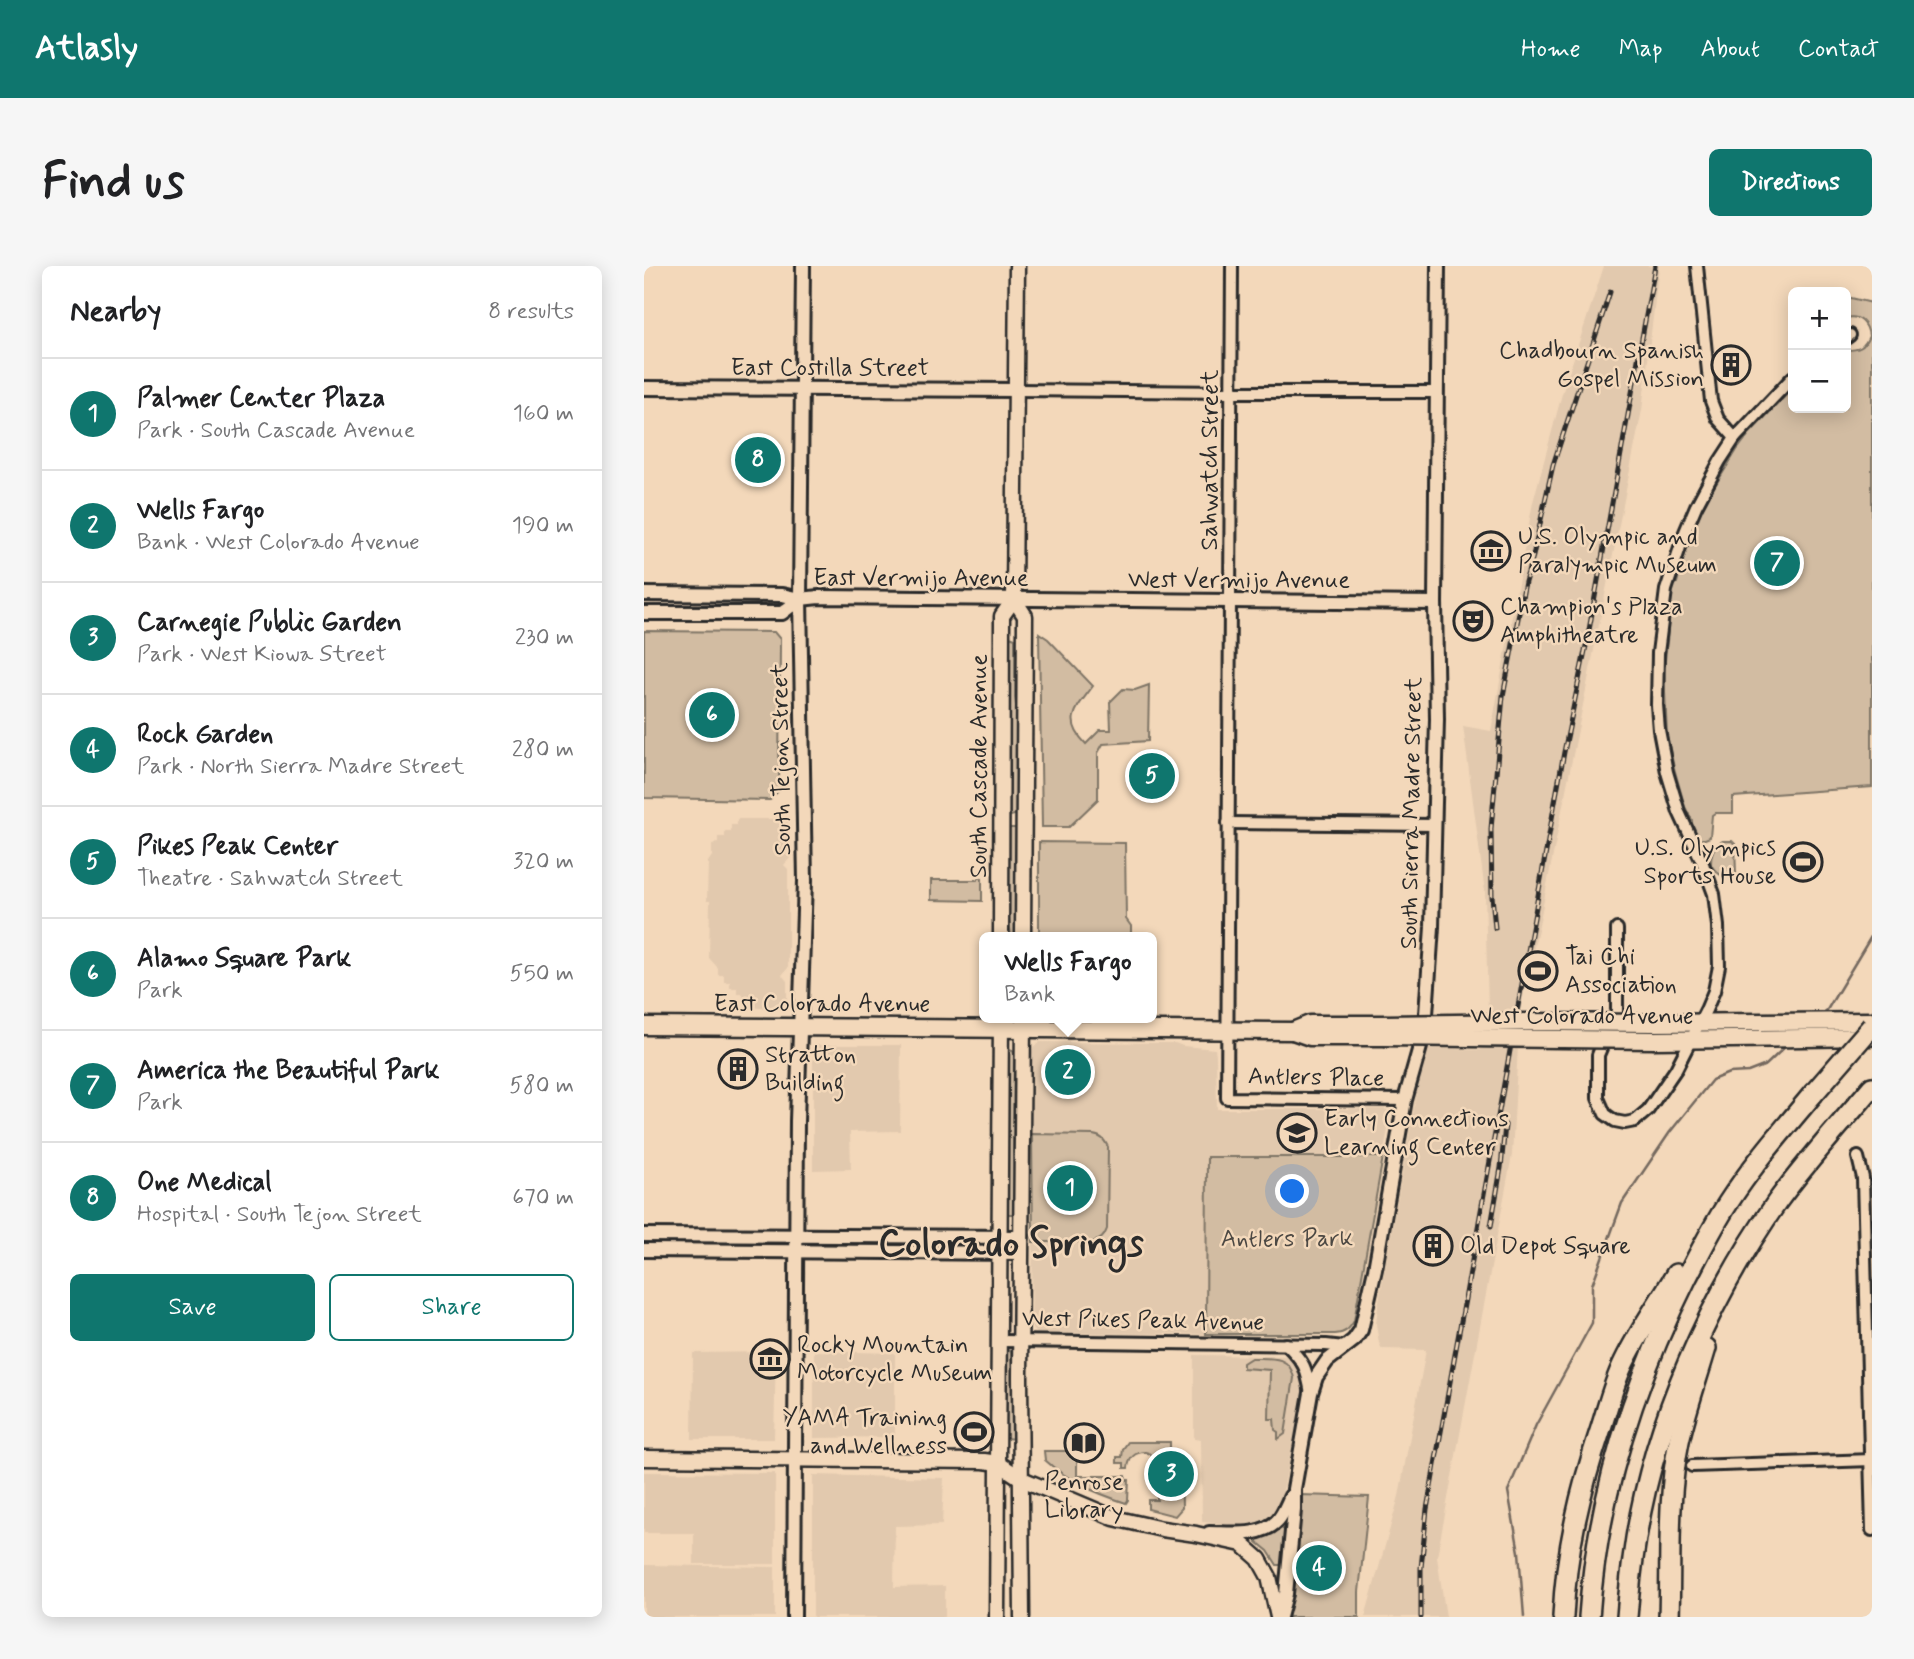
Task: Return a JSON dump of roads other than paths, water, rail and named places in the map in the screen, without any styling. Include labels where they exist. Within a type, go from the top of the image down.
[{"type":"highway","points":[[1563,1617],[1567,1561],[1576,1513],[1586,1472],[1624,1362],[1678,1271],[1749,1173],[1871,1026]]},
{"type":"highway","points":[[1627,1617],[1641,1513],[1659,1446],[1676,1393],[1709,1317],[1758,1232],[1799,1174],[1872,1087]]},
{"type":"highway","points":[[1589,1617],[1599,1538],[1620,1442],[1653,1352],[1676,1300],[1726,1205]]},
{"type":"highway","points":[[1671,1611],[1671,1506],[1679,1441],[1710,1339],[1758,1232]]},
{"type":"main road","name":"South Cascade Avenue","points":[[1017,266],[1014,599],[1024,616],[1023,932]]},
{"type":"main road","name":"South Cascade Avenue","points":[[1001,932],[1002,616],[1014,599]]},
{"type":"main road","name":"West Colorado Avenue","points":[[1001,1023],[1293,1031],[1310,1037],[1525,1022],[1871,1026]]},
{"type":"main road","name":"East Colorado Avenue","points":[[644,1026],[800,1027],[1001,1023]]},
{"type":"main road","points":[[998,1617],[1001,1023]]},
{"type":"main road","points":[[1022,1617],[1023,1023]]},
{"type":"main road","name":"West Colorado Avenue","points":[[1384,1030],[1691,1039],[1855,1037],[1871,1026]]},
{"type":"main road","points":[[644,1458],[998,1463],[1022,1479],[1114,1518],[1162,1530],[1241,1544],[1259,1559],[1269,1577],[1279,1617]]},
{"type":"street","name":"South Tejon Street","points":[[794,1617],[797,1121],[805,881],[800,599],[803,266]]},
{"type":"street","name":"Sahwatch Street","points":[[1227,1030],[1232,266]]},
{"type":"street","name":"South Sierra Madre Street","points":[[1294,1489],[1316,1377],[1327,1361],[1359,1335],[1364,1322],[1405,1100],[1425,1029],[1432,927],[1437,719],[1435,603],[1438,266]]},
{"type":"street","points":[[1697,266],[1711,401],[1718,419],[1735,438]]},
{"type":"street","points":[[1617,929],[1617,1011],[1598,1055],[1598,1098],[1605,1114],[1615,1121],[1625,1123],[1635,1121],[1648,1110],[1671,1078],[1700,1023],[1718,977],[1718,926],[1711,885],[1679,812],[1667,772],[1659,730],[1657,676],[1666,590],[1688,523],[1708,482],[1735,438],[1788,382]]},
{"type":"street","name":"East Costilla Street","points":[[644,388],[1016,390]]},
{"type":"street","points":[[1016,390],[1436,392]]},
{"type":"street","name":"East Vermijo Avenue","points":[[644,594],[782,595],[800,599],[1042,599]]},
{"type":"street","name":"East Vermijo Avenue","points":[[644,613],[782,613],[800,599]]},
{"type":"street","name":"West Vermijo Avenue","points":[[1042,599],[1435,603]]},
{"type":"street","points":[[1001,821],[1024,821]]},
{"type":"street","points":[[1228,823],[1434,825]]},
{"type":"street","name":"Antlers Place","points":[[1227,1030],[1227,1098],[1405,1100]]},
{"type":"street","points":[[1858,1157],[1863,1178],[1868,1244],[1872,1530]]},
{"type":"street","points":[[644,1235],[1022,1237]]},
{"type":"street","points":[[702,1235],[702,1250]]},
{"type":"street","points":[[939,1237],[939,1252]]},
{"type":"street","points":[[644,1250],[1021,1253]]},
{"type":"street","name":"West Pikes Peak Avenue","points":[[999,1341],[1344,1347]]},
{"type":"street","name":"West Pikes Peak Avenue","points":[[1286,1344],[1303,1362],[1311,1394]]},
{"type":"street","points":[[1692,1466],[1871,1460]]},
{"type":"street","points":[[1196,1534],[1261,1531],[1276,1523],[1294,1489]]},
{"type":"street","points":[[1279,1617],[1286,1594],[1294,1489]]},
{"type":"waterway","points":[[1821,1015],[1827,1010],[1872,935]]},
{"type":"waterway","points":[[1524,1617],[1519,1552],[1508,1491],[1536,1425],[1592,1323],[1592,1285],[1622,1203],[1670,1132],[1712,1080],[1729,1073],[1748,1072],[1766,1065],[1787,1045]]},
{"type":"railway","points":[[1421,1617],[1421,1568],[1427,1509],[1655,266]]},
{"type":"railway","points":[[1495,928],[1491,829],[1503,696],[1525,582],[1553,465],[1610,292]]},
{"type":"railway","points":[[1491,1226],[1505,1125]]},
{"type":"place","name":"Chadbourn Spanish Gospel Mission","points":[[1731,365]]},
{"type":"place","name":"One Medical","points":[[758,460]]},
{"type":"place","name":"U.S. Olympic and Paralympic Museum","points":[[1491,551]]},
{"type":"place","name":"America the Beautiful Park","points":[[1777,563]]},
{"type":"place","name":"Champion's Plaza Amphitheatre","points":[[1473,621]]},
{"type":"place","name":"Alamo Square Park","points":[[712,715]]},
{"type":"place","name":"Pikes Peak Center","points":[[1152,776]]},
{"type":"place","name":"U.S. Olympics Sports House","points":[[1803,862]]},
{"type":"place","name":"Tai Chi Association","points":[[1538,971]]},
{"type":"place","name":"Stratton Building","points":[[738,1069]]},
{"type":"place","name":"Wells Fargo","points":[[1068,1072]]},
{"type":"place","name":"Early Connections Learning Center","points":[[1297,1133]]},
{"type":"place","name":"Palmer Center Plaza","points":[[1070,1188]]},
{"type":"place","name":"Old Depot Square","points":[[1433,1246]]},
{"type":"place","name":"Rocky Mountain Motorcycle Museum","points":[[770,1359]]},
{"type":"place","name":"YAMA Training and Wellness","points":[[974,1432]]},
{"type":"place","name":"Penrose Library","points":[[1084,1443]]},
{"type":"place","name":"Carnegie Public Garden","points":[[1171,1474]]},
{"type":"place","name":"Rock Garden","points":[[1319,1568]]},
{"type":"district","name":"Colorado Springs","points":[[1011,1244]]},
{"type":"park label","name":"Antlers Park","points":[[1287,1239]]}]
